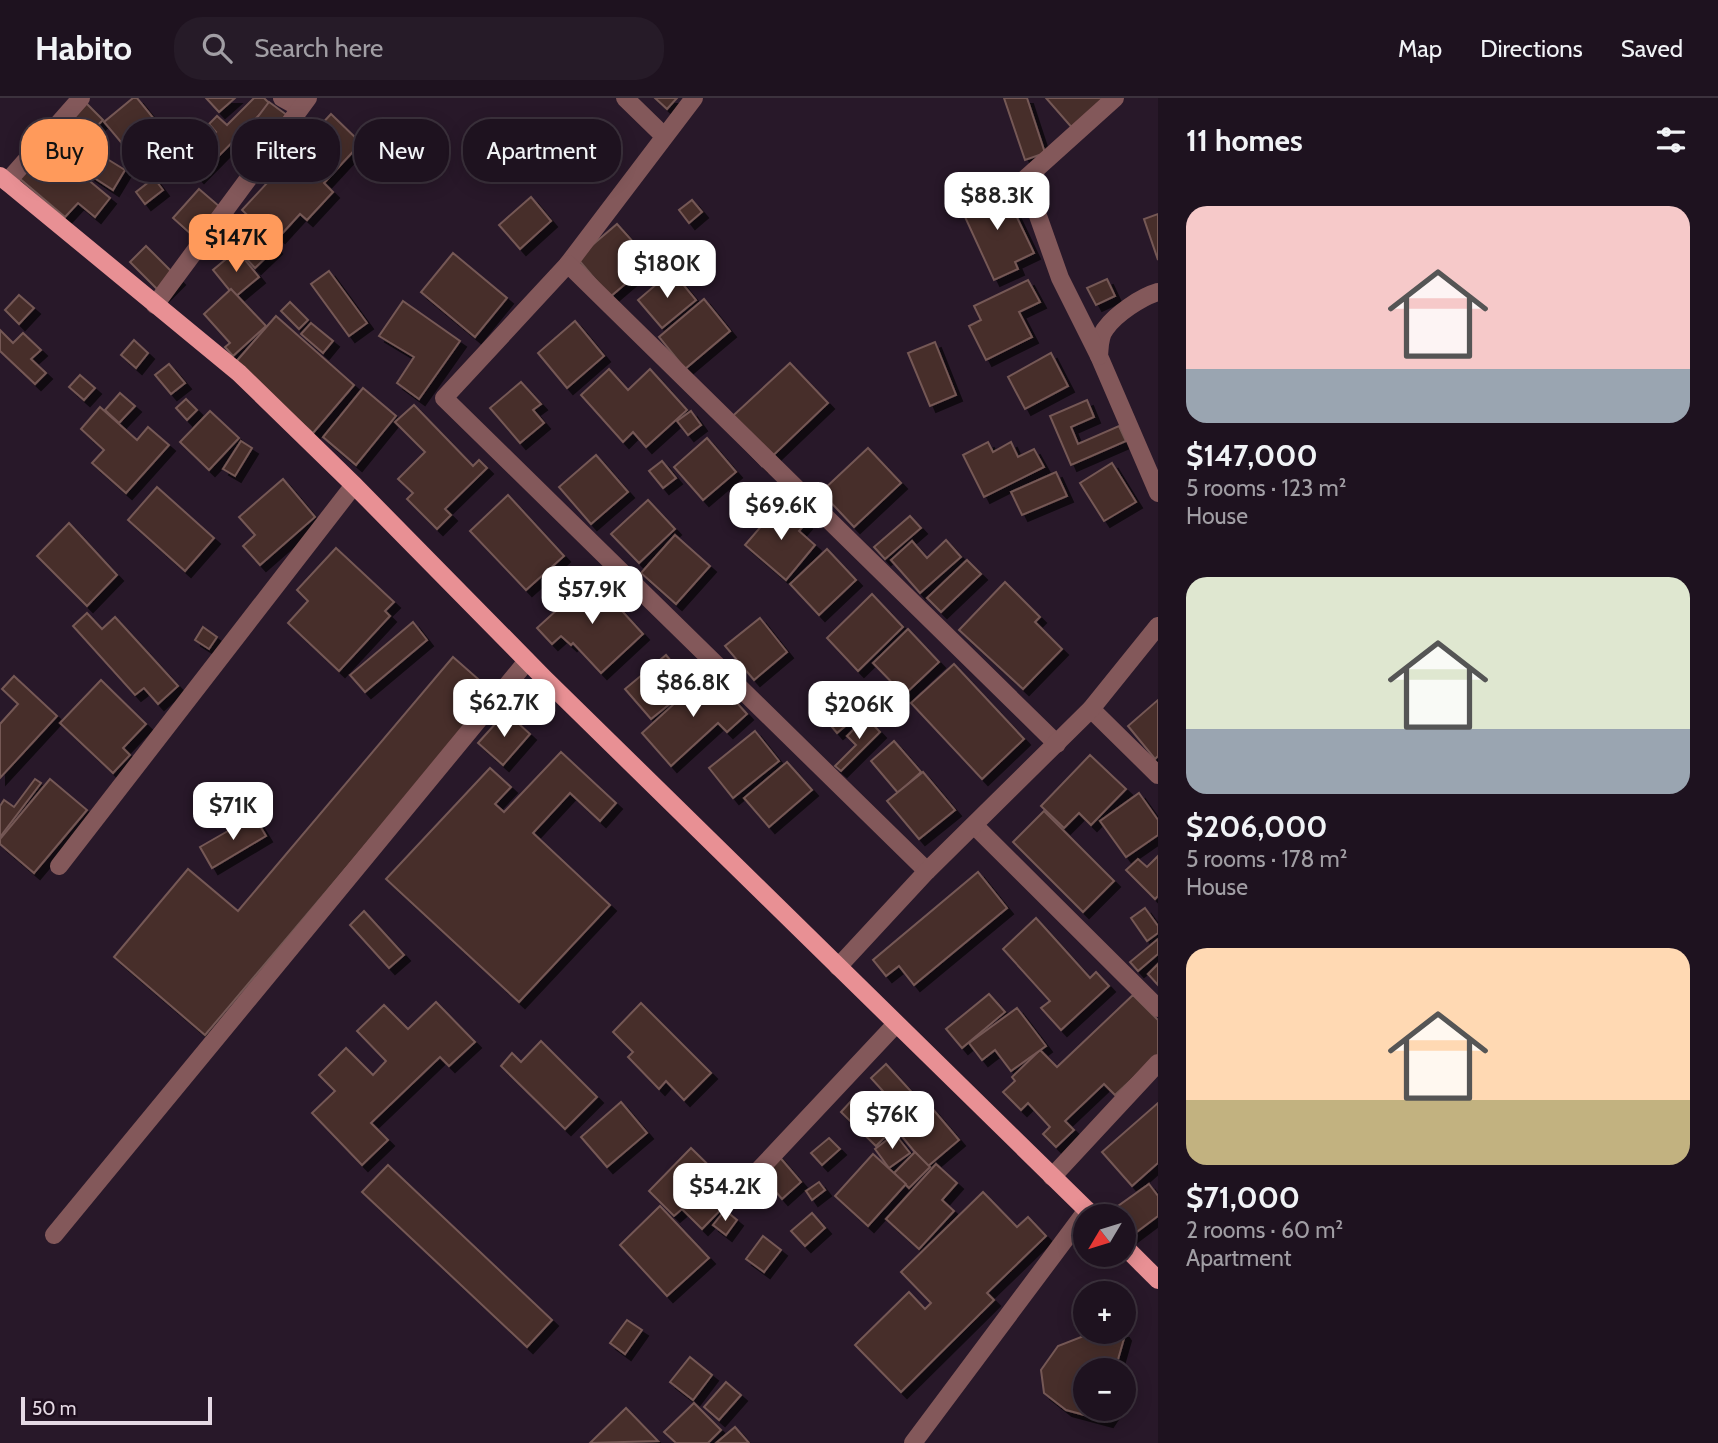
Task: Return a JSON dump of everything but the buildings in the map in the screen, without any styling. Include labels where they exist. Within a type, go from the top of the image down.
[{"type":"main road","points":[[4,179],[239,373],[354,485],[527,661],[1080,1204]]},
{"type":"main road","points":[[1136,1258],[1158,1280]]},
{"type":"street","points":[[4,179],[81,98]]},
{"type":"street","points":[[155,305],[304,103],[282,98]]},
{"type":"street","points":[[625,98],[664,136]]},
{"type":"street","points":[[694,98],[568,264],[444,398],[927,871]]},
{"type":"street","points":[[1115,98],[1025,179],[1060,278],[1099,356],[1158,493]]},
{"type":"street","points":[[568,264],[1057,744]]},
{"type":"street","points":[[1099,356],[1100,340],[1106,327],[1146,296],[1158,292]]},
{"type":"street","points":[[59,866],[354,485]]},
{"type":"street","points":[[838,967],[927,871],[1091,709],[1158,626]]},
{"type":"street","points":[[54,1235],[527,661]]},
{"type":"street","points":[[1091,709],[1158,775]]},
{"type":"street","points":[[975,826],[1158,1008]]},
{"type":"street","points":[[757,1172],[896,1024]]},
{"type":"street","points":[[1052,1177],[1158,1063]]},
{"type":"street","points":[[913,1443],[1073,1235]]}]
